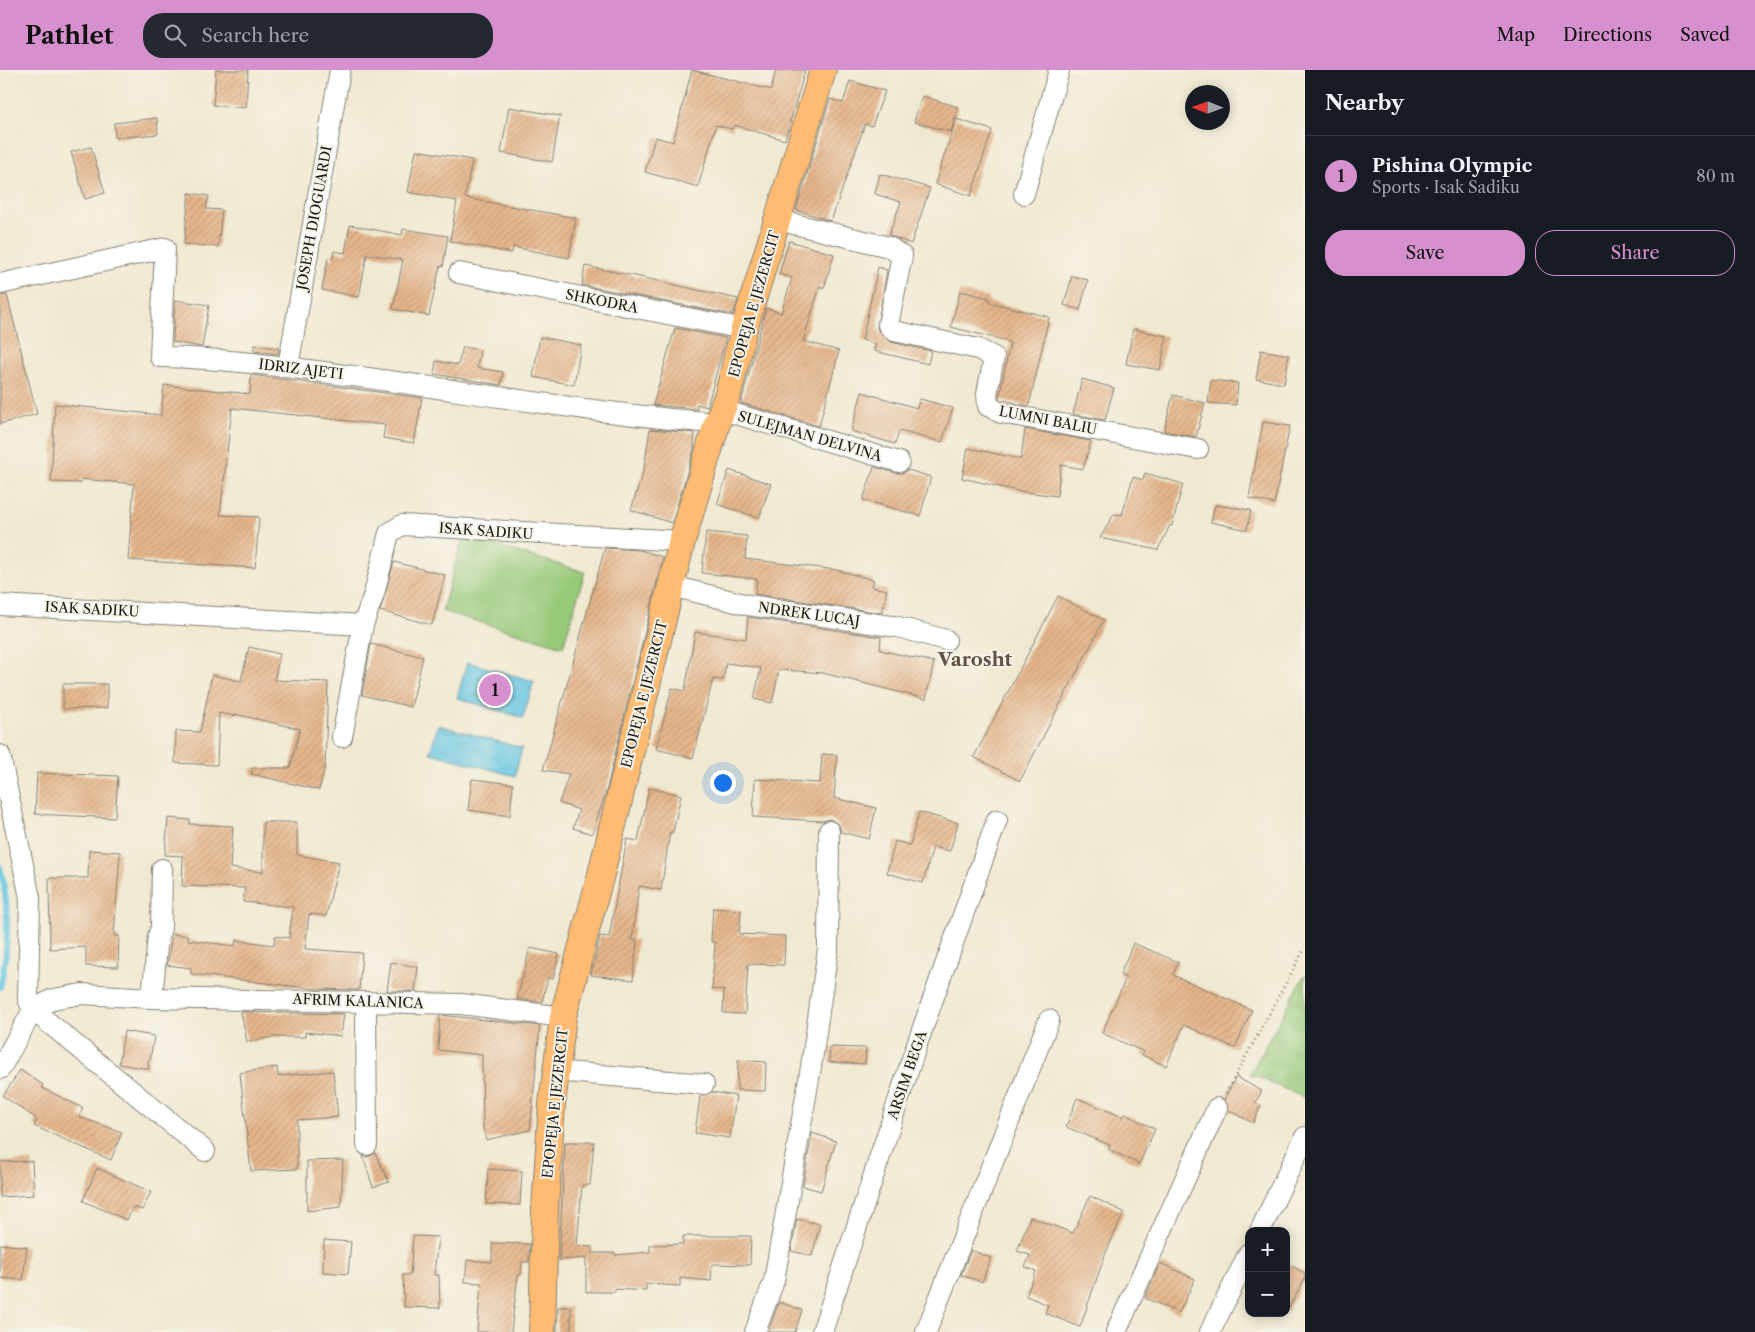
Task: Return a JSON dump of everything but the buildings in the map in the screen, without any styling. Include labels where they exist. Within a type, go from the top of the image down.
[{"type":"main road","name":"EPOPEJA E JEZERCIT","points":[[542,1332],[545,1208],[555,1071],[563,1017],[602,874],[629,755],[682,541],[719,416],[728,394],[744,328],[823,70]]},
{"type":"street","name":"JOSEPH DIOGUARDI","points":[[288,367],[340,70]]},
{"type":"street","points":[[1024,194],[1059,70]]},
{"type":"street","name":"LUMNI BALIU","points":[[778,220],[889,246],[902,256],[888,325],[894,331],[978,349],[994,357],[987,394],[988,406],[994,410],[1010,415],[1198,449]]},
{"type":"street","name":"IDRIZ AJETI","points":[[0,284],[165,248],[160,356],[208,358],[288,367],[617,412],[719,416]]},
{"type":"street","name":"SHKODRA","points":[[459,273],[744,328]]},
{"type":"street","name":"SULEJMAN DELVINA","points":[[719,416],[899,462]]},
{"type":"street","name":"ISAK SADIKU","points":[[342,738],[363,625],[374,594],[389,533],[402,525],[682,541]]},
{"type":"street","name":"NDREK LUCAJ","points":[[672,586],[748,605],[898,627],[946,640]]},
{"type":"street","name":"ISAK SADIKU","points":[[0,605],[363,625]]},
{"type":"street","points":[[0,755],[30,898],[28,998],[34,1010],[206,1151]]},
{"type":"street","name":"ARSIM BEGA","points":[[822,1332],[917,1044],[997,820]]},
{"type":"street","points":[[754,1332],[774,1281],[813,1058],[828,949],[829,832]]},
{"type":"street","points":[[152,998],[158,936],[161,928],[162,869]]},
{"type":"street","name":"AFRIM KALANICA","points":[[34,1010],[54,999],[82,994],[152,998],[461,1004],[563,1017]]},
{"type":"street","points":[[366,1002],[367,1145]]},
{"type":"street","points":[[0,1069],[34,1010]]},
{"type":"street","points":[[926,1332],[1049,1020]]},
{"type":"street","points":[[555,1071],[704,1084]]},
{"type":"street","points":[[1116,1332],[1217,1108]]},
{"type":"street","points":[[1262,1227],[1305,1137]]},
{"type":"street","points":[[1210,1332],[1245,1261]]},
{"type":"path","points":[[1217,1108],[1305,948]]},
{"type":"green space","points":[[463,536],[585,572],[563,647],[442,611]]},
{"type":"green space","points":[[1305,974],[1305,1098],[1250,1074]]},
{"type":"water","points":[[467,662],[534,681],[523,718],[457,698]]},
{"type":"water","points":[[438,725],[522,748],[515,776],[430,753]]},
{"type":"waterway","points":[[0,867],[7,912],[7,943],[0,987]]},
{"type":"place","name":"Pishina Olympic","points":[[495,690]]},
{"type":"district","name":"Varosht","points":[[975,659]]}]
